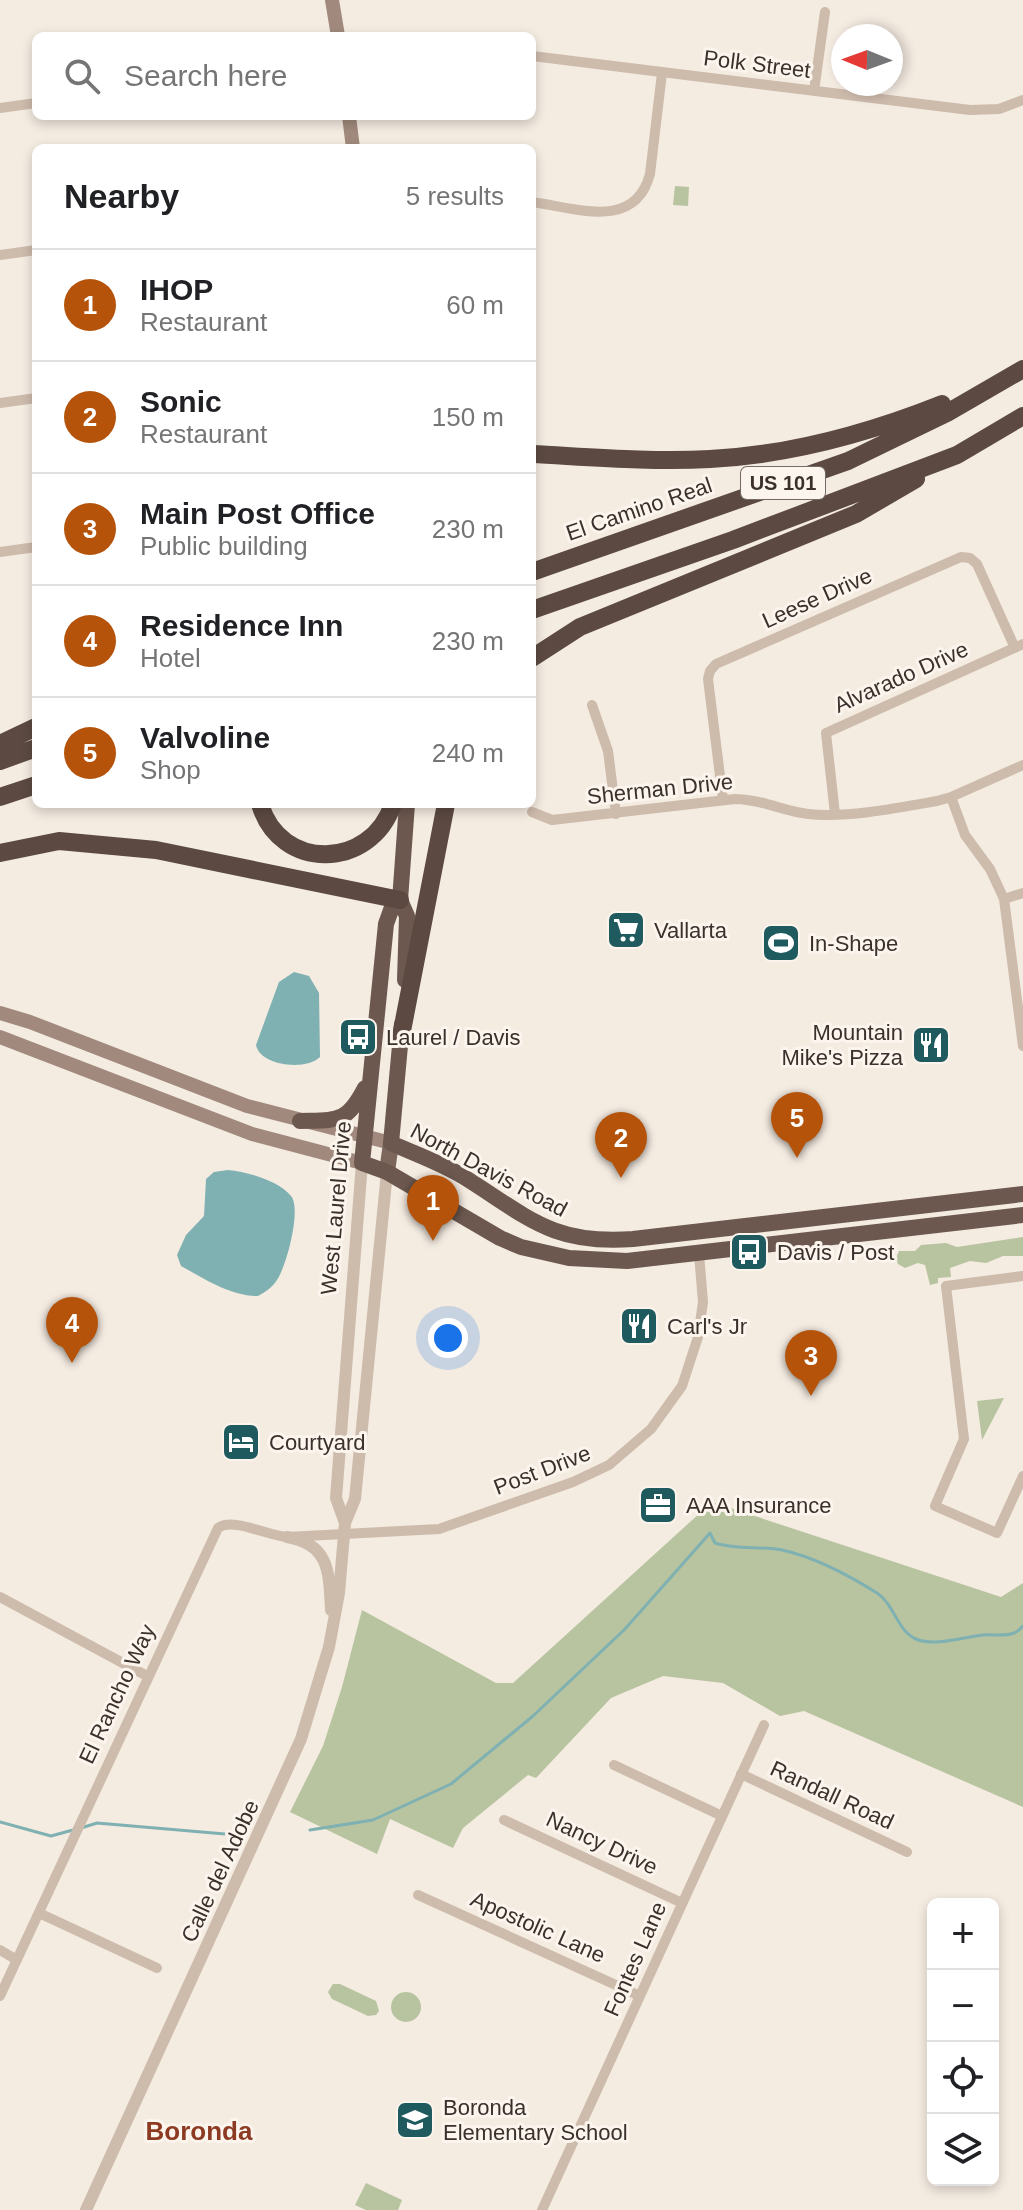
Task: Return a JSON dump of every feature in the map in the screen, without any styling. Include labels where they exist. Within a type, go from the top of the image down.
[{"type":"highway","points":[[536,454],[709,459],[789,451],[910,415],[1017,373]]},
{"type":"highway","name":"El Camino Real","points":[[536,571],[848,461],[947,413],[1017,373]]},
{"type":"highway","name":"US 101","points":[[536,609],[733,540],[957,455],[1023,416]]},
{"type":"highway","points":[[536,655],[580,627],[856,514],[957,455]]},
{"type":"highway","points":[[536,639],[614,612]]},
{"type":"highway","points":[[0,744],[32,729]]},
{"type":"highway","points":[[0,761],[32,749]]},
{"type":"highway","points":[[0,797],[32,786]]},
{"type":"highway","points":[[262,808],[268,823],[290,845],[311,853],[333,855],[353,849],[371,837],[391,808]]},
{"type":"highway","name":"West Laurel Drive","points":[[391,1143],[408,933],[407,916],[400,900],[407,808]]},
{"type":"highway","points":[[401,1036],[445,808]]},
{"type":"highway","points":[[0,853],[59,841],[156,850],[400,900]]},
{"type":"highway","name":"West Laurel Drive","points":[[362,1163],[386,924],[391,910],[400,900]]},
{"type":"highway","points":[[300,1121],[340,1118],[350,1114],[370,1079]]},
{"type":"highway","name":"North Davis Road","points":[[391,1143],[461,1175],[533,1222],[559,1234],[595,1240],[716,1231],[1023,1194]]},
{"type":"highway","name":"North Davis Road","points":[[362,1163],[387,1172],[500,1238],[521,1247],[593,1260],[627,1261],[699,1254],[1023,1215]]},
{"type":"main road","points":[[332,0],[337,32]]},
{"type":"main road","points":[[350,120],[352,144]]},
{"type":"main road","name":"North Davis Road","points":[[0,1013],[247,1106],[391,1143]]},
{"type":"main road","name":"North Davis Road","points":[[0,1037],[252,1134],[362,1163]]},
{"type":"main road","name":"West Laurel Drive","points":[[387,1172],[391,1143]]},
{"type":"street","points":[[814,91],[825,12]]},
{"type":"street","name":"Polk Street","points":[[536,57],[978,111],[999,109],[1023,100]]},
{"type":"street","points":[[536,202],[607,211],[625,209],[638,200],[647,186],[652,165],[662,73]]},
{"type":"street","points":[[0,108],[32,104]]},
{"type":"street","points":[[0,255],[32,251]]},
{"type":"street","points":[[0,403],[32,399]]},
{"type":"street","points":[[0,552],[32,548]]},
{"type":"street","name":"Leese Drive","points":[[723,800],[708,679],[710,671],[720,662],[961,557],[970,558],[977,564],[1019,646]]},
{"type":"street","name":"Alvarado Drive","points":[[835,814],[826,733],[1019,646]]},
{"type":"street","points":[[592,705],[608,751],[616,814]]},
{"type":"street","name":"Sherman Drive","points":[[532,812],[552,820],[723,800],[756,800],[803,813],[835,814],[951,797],[1023,765]]},
{"type":"street","points":[[951,797],[965,835],[990,869],[1004,899],[1023,1046]]},
{"type":"street","points":[[1004,899],[1023,893]]},
{"type":"street","name":"West Laurel Drive","points":[[344,1529],[336,1498],[362,1163]]},
{"type":"street","name":"West Laurel Drive","points":[[344,1529],[355,1499],[387,1172]]},
{"type":"street","name":"Post Drive","points":[[344,1529],[439,1529],[573,1482],[626,1453],[660,1419],[682,1386],[691,1363],[703,1302],[699,1254]]},
{"type":"street","points":[[1023,1276],[946,1286],[964,1439],[935,1506],[997,1533],[1023,1476]]},
{"type":"street","name":"El Rancho Way","points":[[0,1996],[218,1528],[224,1523],[233,1523],[287,1537],[344,1529]]},
{"type":"street","name":"Calle del Adobe","points":[[86,2210],[288,1771],[314,1702],[329,1647],[339,1593],[344,1529]]},
{"type":"street","points":[[287,1537],[309,1542],[318,1549],[324,1562],[330,1598],[329,1647]]},
{"type":"street","points":[[0,1597],[147,1676]]},
{"type":"street","name":"Fontes Lane","points":[[542,2210],[764,1725]]},
{"type":"street","points":[[614,1765],[722,1816]]},
{"type":"street","name":"Randall Road","points":[[741,1774],[907,1852]]},
{"type":"street","name":"Nancy Drive","points":[[504,1820],[682,1903]]},
{"type":"street","name":"Apostolic Lane","points":[[418,1895],[640,1996]]},
{"type":"street","points":[[39,1913],[157,1968]]},
{"type":"street","points":[[0,1950],[17,1960]]},
{"type":"green space","points":[[675,186],[689,187],[688,206],[673,205]]},
{"type":"green space","points":[[1023,1237],[1023,1256],[1003,1256],[986,1263],[970,1261],[950,1268],[951,1277],[938,1278],[938,1283],[930,1285],[925,1265],[918,1263],[905,1268],[898,1264],[896,1258],[899,1251],[915,1251],[921,1245],[946,1243],[957,1247]]},
{"type":"green space","points":[[1004,1398],[982,1440],[977,1401]]},
{"type":"green space","points":[[712,1502],[1001,1597],[1023,1583],[1023,1807],[804,1711],[780,1716],[723,1683],[663,1676],[611,1698],[536,1778],[528,1775],[463,1828],[453,1848],[390,1819],[377,1854],[290,1812],[323,1746],[362,1610],[496,1683],[513,1683]]},
{"type":"green space","points":[[333,1984],[340,1984],[376,2001],[379,2011],[376,2015],[368,2016],[332,1999],[328,1992]]},
{"type":"green space","points":[[406,1992],[412,1993],[420,2001],[420,2013],[412,2021],[406,2022],[400,2021],[392,2013],[391,2007],[392,2001],[400,1993]]},
{"type":"green space","points":[[366,2183],[402,2200],[398,2210],[366,2210],[355,2205]]},
{"type":"water","points":[[294,972],[309,976],[319,993],[320,1057],[295,1065],[266,1058],[256,1045],[279,982]]},
{"type":"water","points":[[228,1170],[270,1181],[285,1190],[294,1203],[294,1225],[285,1263],[275,1283],[258,1296],[228,1290],[209,1281],[181,1266],[177,1255],[186,1235],[204,1216],[206,1179],[214,1172]]},
{"type":"waterway","points":[[310,1830],[373,1820],[451,1784],[533,1716],[625,1629],[710,1533],[715,1543],[782,1550],[807,1557],[844,1574],[883,1598],[904,1630],[916,1639],[940,1642],[983,1635],[1006,1635],[1017,1632],[1023,1626]]},
{"type":"waterway","points":[[0,1822],[51,1836],[73,1830]]},
{"type":"waterway","points":[[81,1828],[97,1823],[225,1834]]},
{"type":"place","name":"Vallarta","points":[[626,930]]},
{"type":"place","name":"In-Shape","points":[[781,943]]},
{"type":"place","name":"Laurel / Davis","points":[[358,1037]]},
{"type":"place","name":"Mountain Mike's Pizza","points":[[931,1045]]},
{"type":"place","name":"Valvoline","points":[[797,1158]]},
{"type":"place","name":"Sonic","points":[[621,1178]]},
{"type":"place","name":"IHOP","points":[[433,1241]]},
{"type":"place","name":"Davis / Post","points":[[749,1252]]},
{"type":"place","name":"Carl's Jr","points":[[639,1326]]},
{"type":"place","name":"Residence Inn","points":[[72,1363]]},
{"type":"place","name":"Main Post Office","points":[[811,1396]]},
{"type":"place","name":"Courtyard","points":[[241,1442]]},
{"type":"place","name":"AAA Insurance","points":[[658,1505]]},
{"type":"place","name":"Boronda Elementary School","points":[[415,2120]]},
{"type":"district","name":"Boronda","points":[[199,2131]]}]
